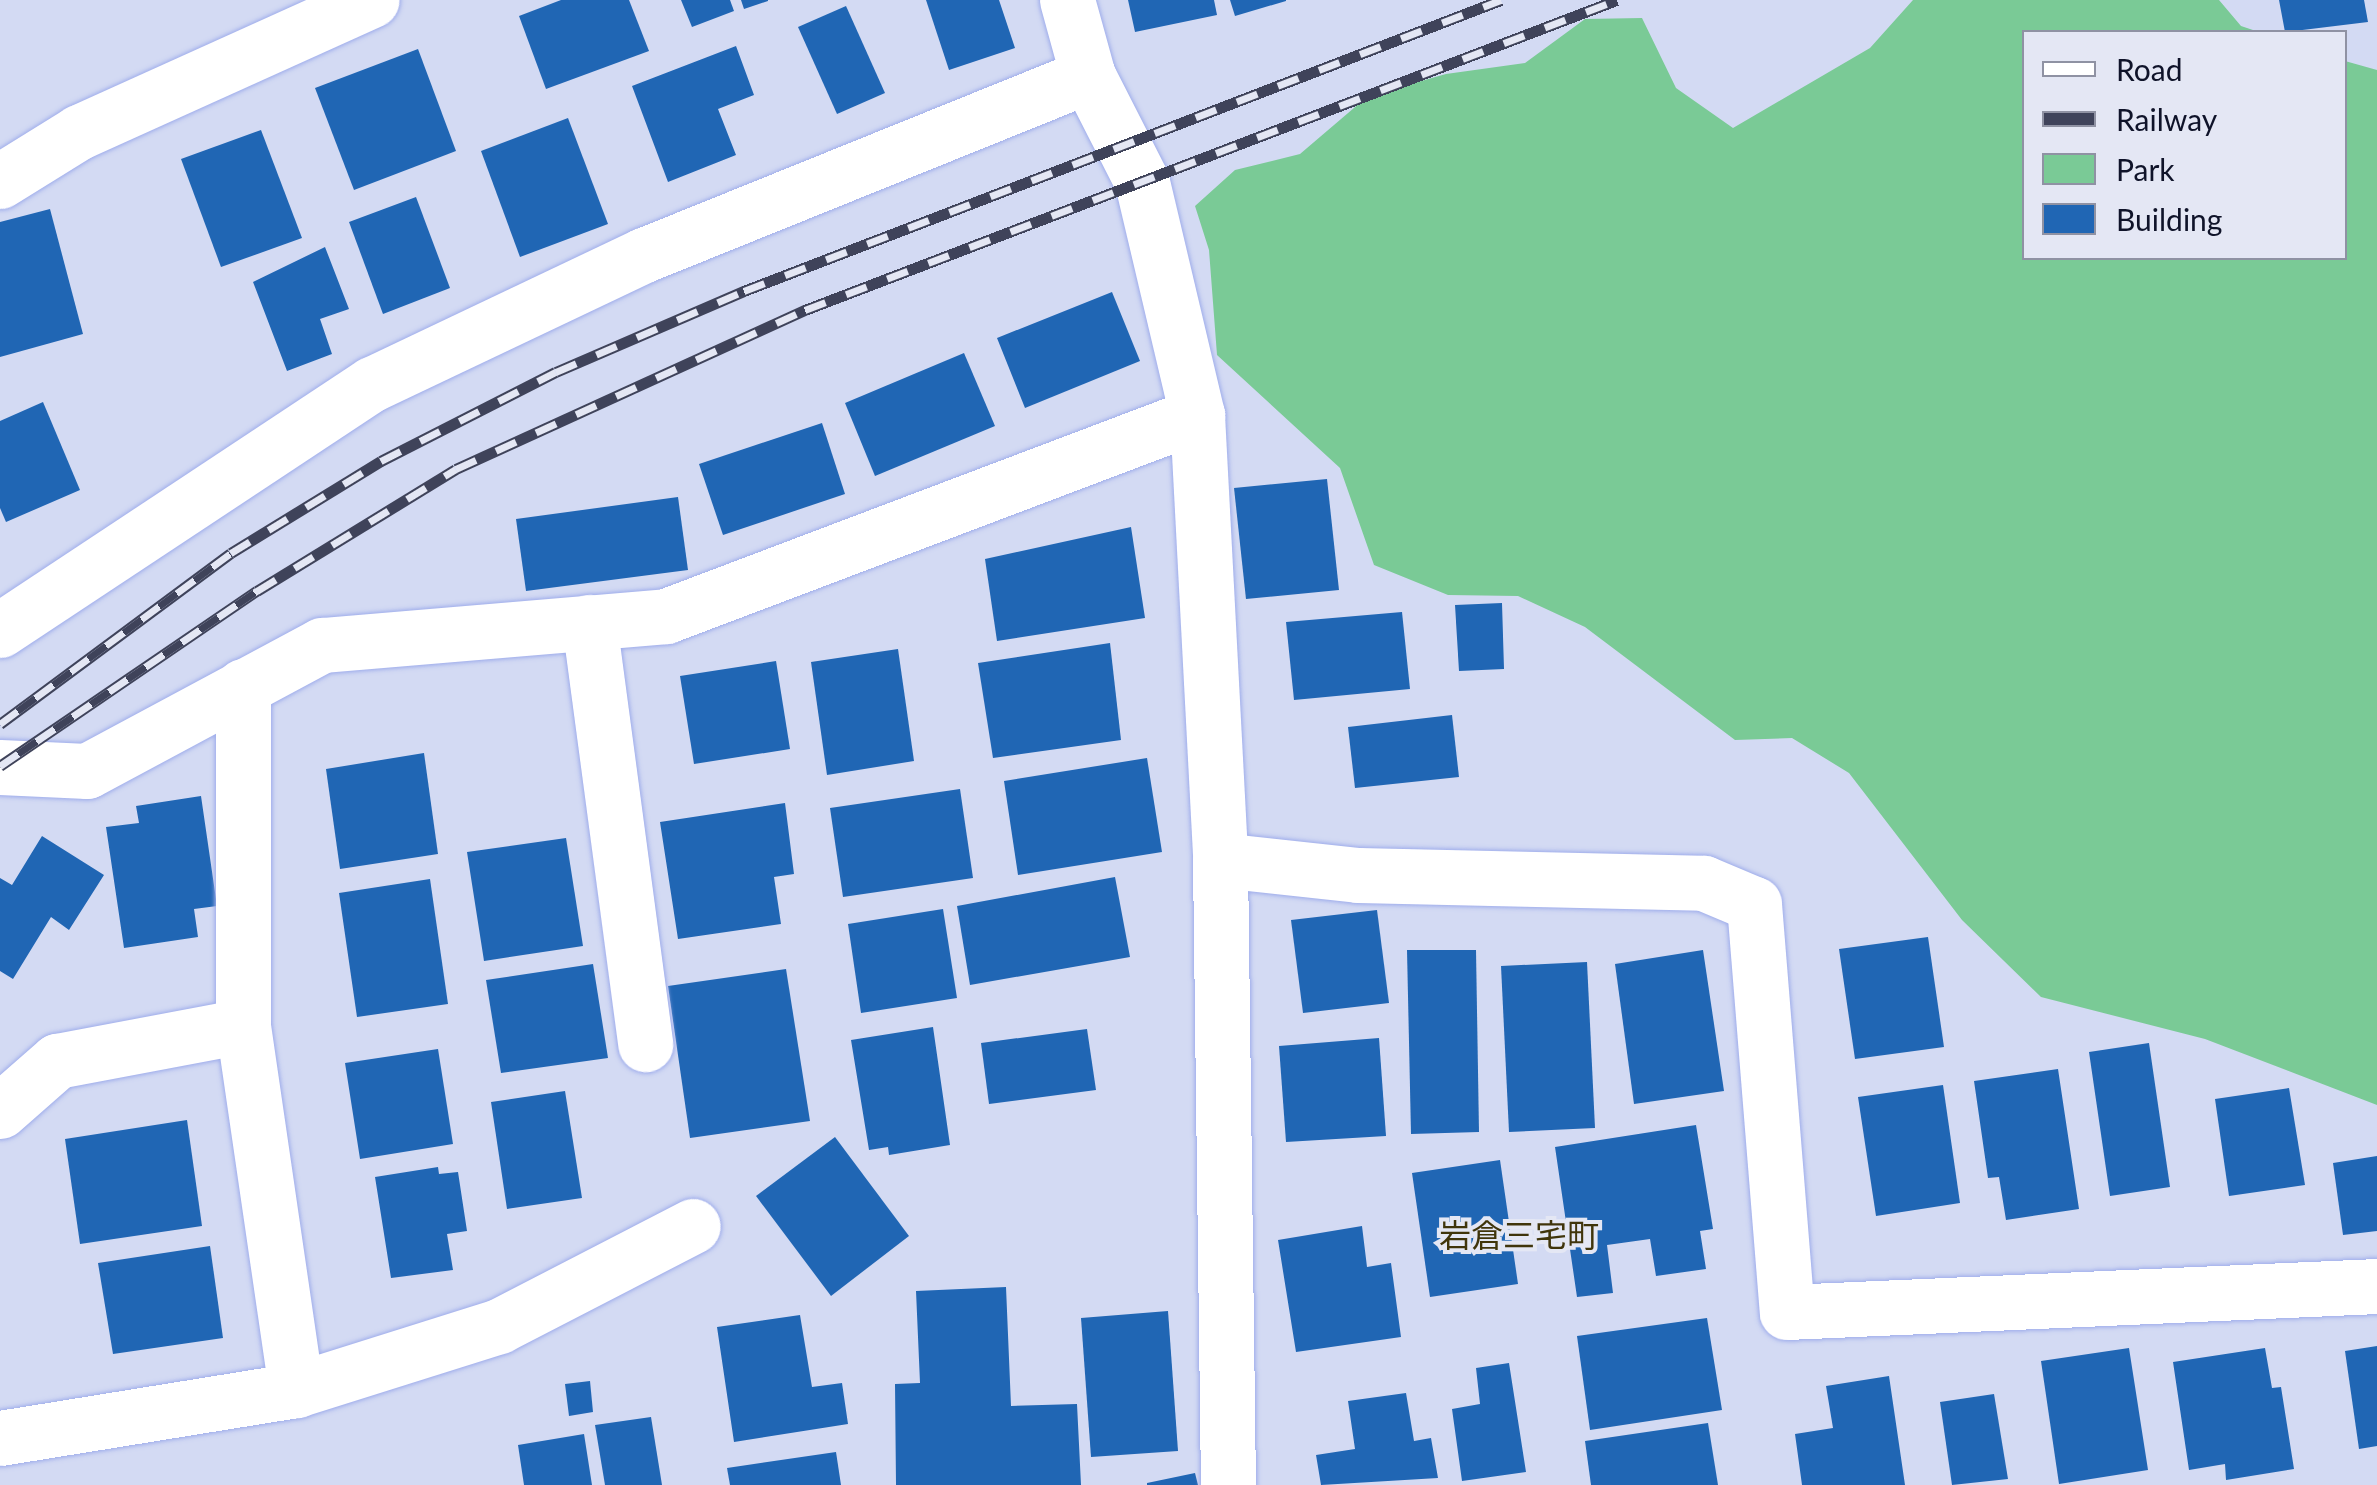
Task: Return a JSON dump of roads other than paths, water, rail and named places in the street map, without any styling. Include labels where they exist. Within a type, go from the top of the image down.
[{"type":"street","points":[[0,182],[79,132],[372,0]]},
{"type":"street","points":[[1067,0],[1088,76],[1142,182],[1197,414],[1220,860],[1228,1485]]},
{"type":"street","points":[[0,630],[372,384],[644,255],[1088,76]]},
{"type":"street","points":[[0,767],[87,771],[322,645],[666,616],[1197,414]]},
{"type":"street","points":[[589,622],[645,1044]]},
{"type":"street","points":[[243,686],[243,1026],[296,1390]]},
{"type":"street","points":[[1220,860],[1358,875],[1704,883],[1754,904],[1787,1312],[2377,1286]]},
{"type":"street","points":[[0,1111],[57,1062],[243,1026]]},
{"type":"street","points":[[0,1438],[296,1390],[499,1326],[693,1226]]},
{"type":"railway","points":[[0,724],[231,553],[381,461],[556,372],[744,291],[1501,0]]},
{"type":"railway","points":[[0,766],[257,591],[456,469],[805,310],[1617,0]]},
{"type":"district","name":"岩倉三宅町","points":[[1519,1235]]}]
